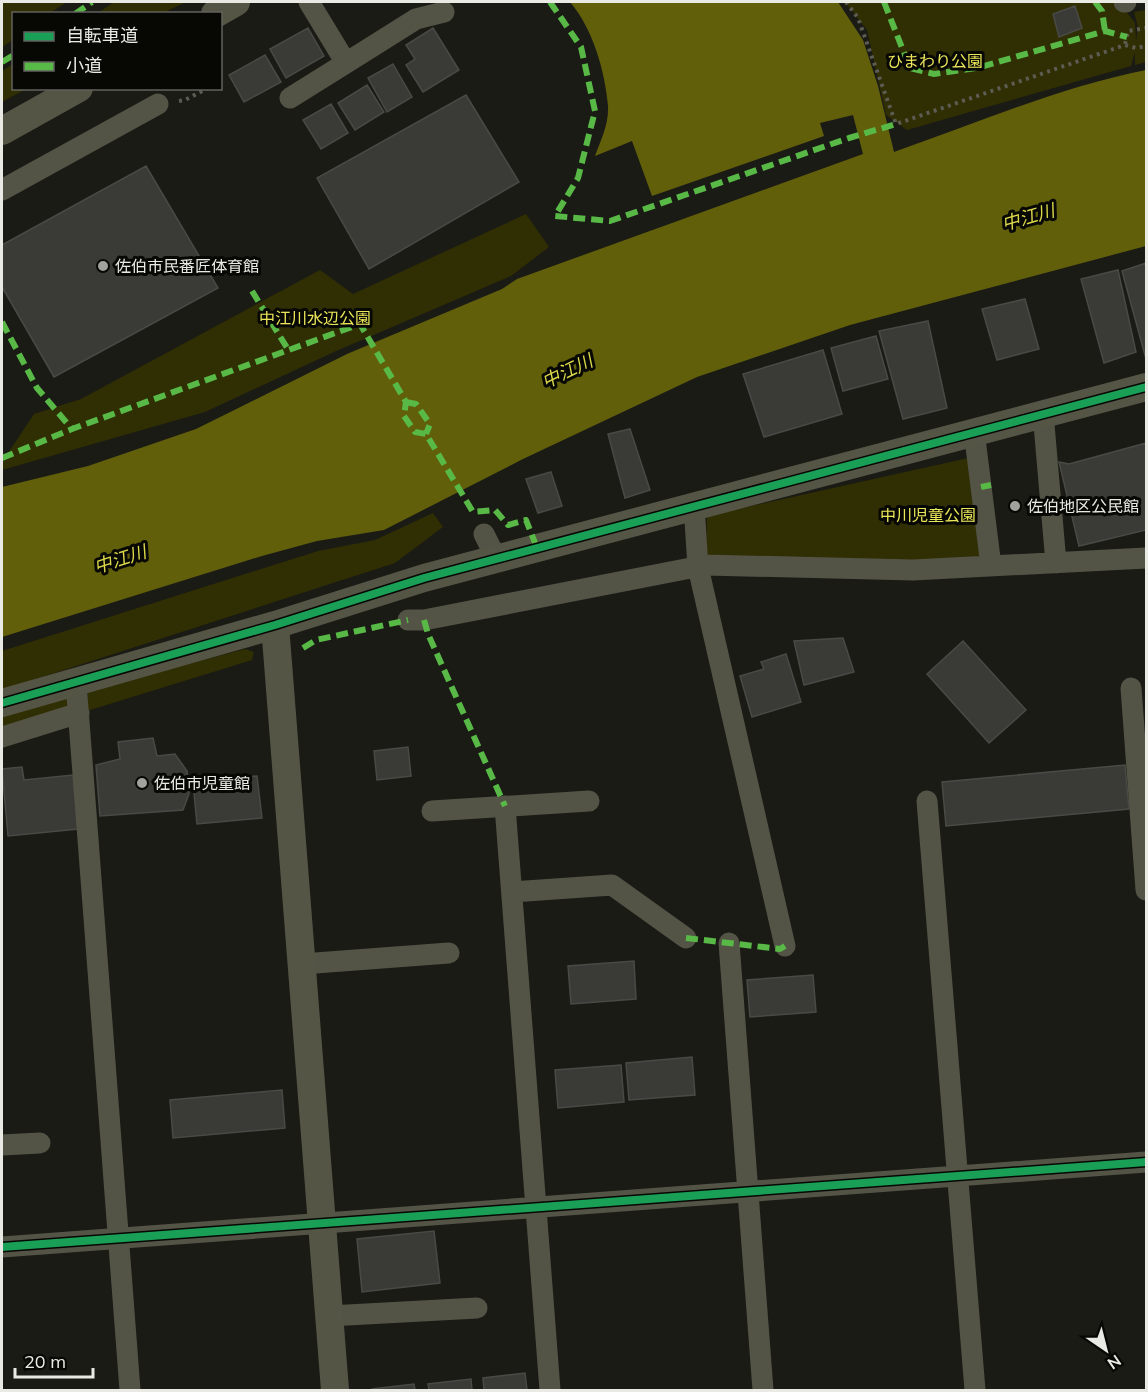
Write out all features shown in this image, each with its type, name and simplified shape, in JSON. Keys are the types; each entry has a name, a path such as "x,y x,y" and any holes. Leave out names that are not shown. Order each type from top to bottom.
{"street":[{"path":"218,12 236,2"},
{"path":"309,2 346,63"},
{"path":"290,98 416,19 444,12"},
{"path":"2,130 75,90"},
{"path":"2,190 158,104"},
{"path":"2,704 275,625 424,578 490,546 694,505 1146,387"},
{"path":"1043,413 1056,563"},
{"path":"974,432 991,566"},
{"path":"694,505 698,567 785,946"},
{"path":"408,620 424,620 706,565 913,570 1146,558"},
{"path":"275,625 335,1390"},
{"path":"76,682 130,1390"},
{"path":"1131,688 1146,890"},
{"path":"2,737 79,714"},
{"path":"432,811 589,801"},
{"path":"927,801 975,1390"},
{"path":"505,806 550,1390"},
{"path":"512,892 612,885 686,938"},
{"path":"729,943 763,1390"},
{"path":"302,964 449,953"},
{"path":"2,1145 40,1143"},
{"path":"2,1247 1146,1162"},
{"path":"329,1316 477,1308"}],"path":[{"path":"846,2 858,18 896,124 1125,45 1136,48 1146,46"},
{"path":"1125,45 1128,31 1146,28"},
{"path":"158,104 185,100 204,90"}],"green space":[{"path":"2,2 67,2 52,12 12,12 12,41 2,47"},
{"path":"114,2 186,2 165,12 99,12"},
{"name":"ひまわり公園","path":"845,2 1119,2 1135,23 1136,41 1138,27 1134,12 1146,10 1146,62 1135,65 1135,52 1131,66 907,130 886,115 867,30"},
{"path":"12,65 12,90 24,90 2,102 2,71"},
{"name":"中江川水辺公園","path":"526,214 549,247 511,276 334,352 205,412 2,470 2,462 34,414 81,399 320,270 353,294"},
{"name":"中川児童公園","path":"973,457 984,556 901,563 706,557 707,516"},
{"path":"433,513 443,527 395,563 2,690 2,651 318,551 375,540"},
{"path":"245,649 254,652 252,660 87,711 88,691"},
{"path":"72,693 72,709 2,731 2,713"}],"water":[{"name":"中江川","path":"570,2 838,2 863,40 878,86 894,152 1019,106 1082,86 1146,70 1146,246 850,325 697,377 523,459 384,530 317,541 262,556 2,637 2,487 88,466 196,429 347,354 502,289 517,279 863,154 853,115 820,123 824,136 652,196 632,141 595,156 607,119 606,93 601,65 591,38"}],"building":[{"path":"1075,6 1082,28 1059,37 1053,14"},
{"path":"308,28 324,56 286,78 270,49"},
{"path":"433,28 459,70 423,92 406,65 415,59 406,45"},
{"path":"265,55 281,82 244,102 229,75"},
{"path":"393,64 412,97 387,112 368,78"},
{"path":"367,85 384,112 355,130 338,103"},
{"path":"466,95 519,182 369,269 317,178"},
{"path":"331,104 348,133 321,149 303,120"},
{"name":"佐伯市民番匠体育館","path":"146,166 218,288 54,377 2,287 2,245"},
{"path":"1146,263 1146,359 1122,271"},
{"path":"1118,270 1136,352 1104,363 1081,279"},
{"path":"1025,299 1039,349 997,360 982,309"},
{"path":"928,321 947,408 903,419 879,331"},
{"path":"876,336 888,379 843,391 831,348"},
{"path":"823,350 842,414 764,437 743,374"},
{"path":"630,429 650,490 625,498 608,434"},
{"path":"1146,443 1146,530 1079,546 1059,462 1069,464"},
{"path":"551,472 562,506 538,513 526,479"},
{"path":"843,638 854,672 804,685 794,641"},
{"path":"963,641 1026,710 989,743 927,674"},
{"path":"786,654 801,702 752,717 740,676 764,669 761,662"},
{"name":"佐伯市児童館","path":"153,738 157,756 175,754 187,771 189,794 183,810 100,816 96,765 120,759 118,742"},
{"path":"408,747 411,776 377,780 374,751"},
{"path":"1125,765 1129,809 946,826 942,782"},
{"path":"22,767 24,780 73,775 78,829 8,836 2,769"},
{"path":"257,776 262,818 197,824 193,783"},
{"path":"634,961 636,999 571,1004 568,966"},
{"path":"813,975 816,1012 750,1017 747,980"},
{"path":"692,1057 695,1095 629,1100 626,1063"},
{"path":"621,1065 624,1102 558,1108 555,1070"},
{"path":"282,1090 285,1128 173,1138 170,1100"},
{"path":"434,1231 440,1283 362,1292 357,1239"},
{"path":"525,1373 527,1390 484,1390 483,1378"},
{"path":"471,1379 472,1390 429,1390 428,1384"},
{"path":"414,1384 415,1390 372,1390 372,1389"}],"marked path":[{"path":"78,12 92,2"},
{"path":"550,2 581,47 595,111 578,178 555,216 610,221 849,138 896,124"},
{"path":"884,2 910,68 934,74 977,68 1105,31 1127,37"},
{"path":"1095,2 1102,11 1105,31"},
{"path":"2,62 12,56"},
{"path":"252,291 289,351"},
{"path":"2,322 37,388 72,429 360,324 406,402 404,416 415,432 426,434 473,512 495,510 508,525 526,520 537,548"},
{"path":"406,402 416,404 430,424 426,434"},
{"path":"2,458 72,429"},
{"path":"981,487 991,485"},
{"path":"303,648 316,640 408,620"},
{"path":"424,620 428,634 505,806"},
{"path":"686,938 780,949 785,946"}],"cycle path":[{"path":"2,703 275,625 424,578 1146,387"},
{"path":"2,1247 1146,1162"}],"place":[{"name":"佐伯市民番匠体育館","path":"103,266"},
{"name":"佐伯地区公民館","path":"1015,506"},
{"name":"佐伯市児童館","path":"142,783"}]}
